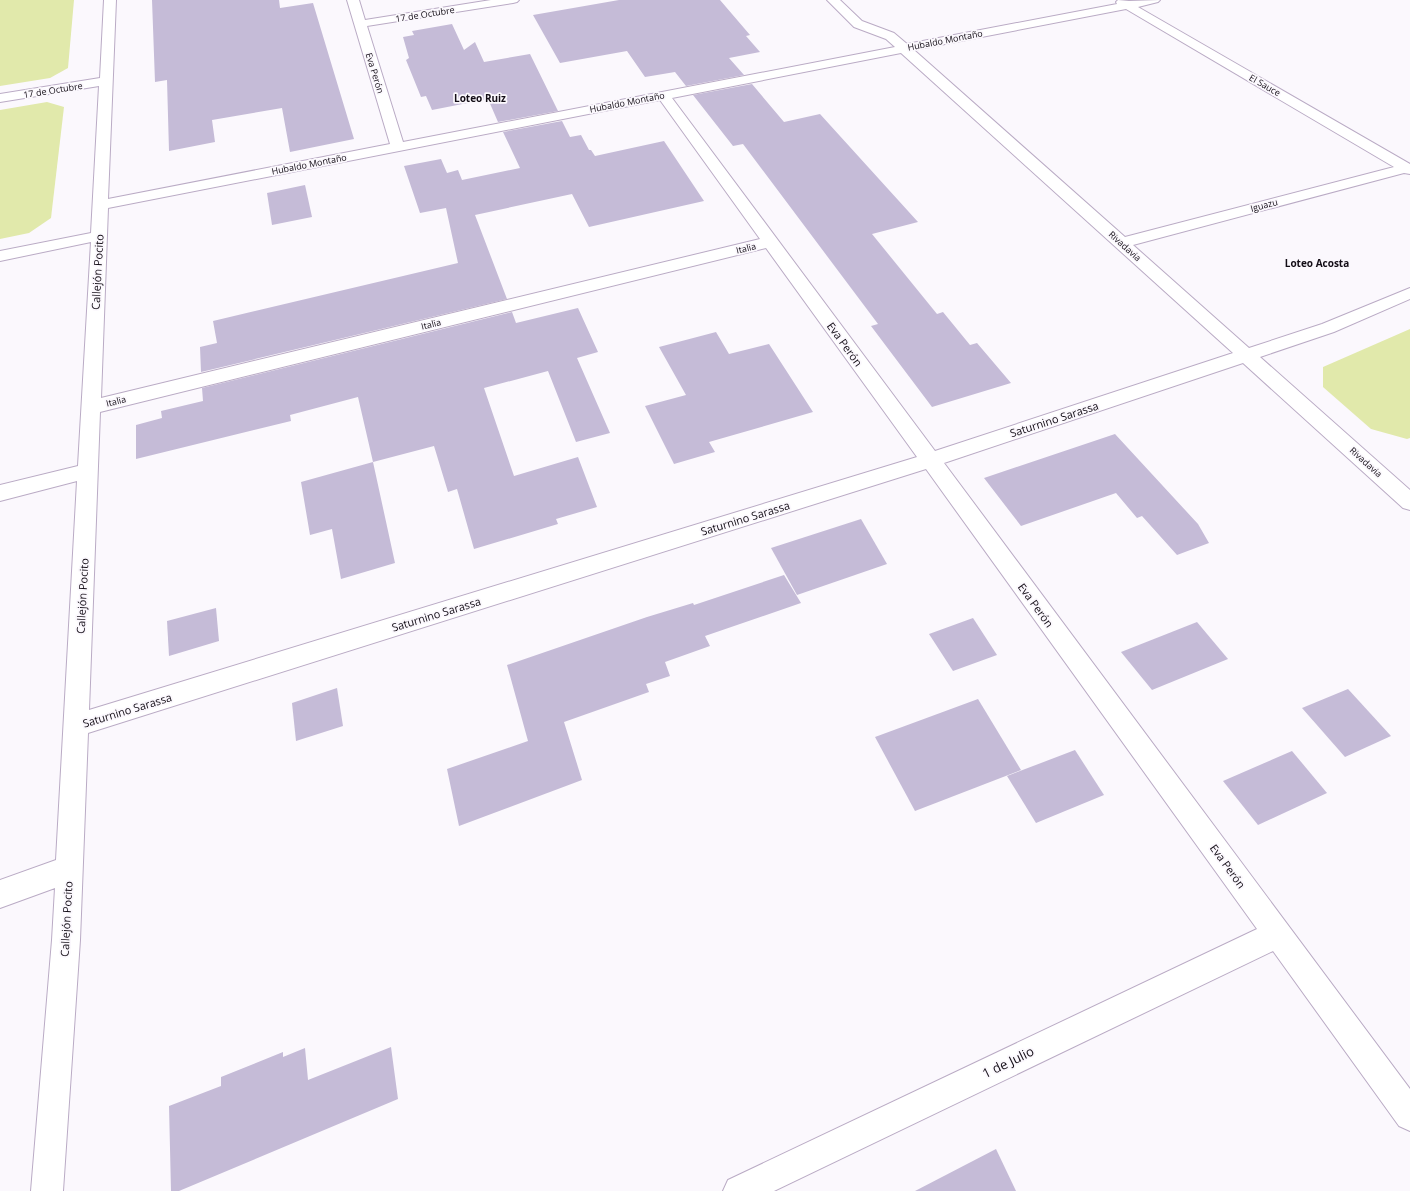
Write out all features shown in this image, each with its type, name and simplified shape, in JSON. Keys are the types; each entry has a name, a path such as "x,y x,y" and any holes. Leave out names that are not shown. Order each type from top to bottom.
{"street":[{"name":"Callejón Pocito","path":"47,1191 66,940 110,0"},
{"name":"Eva Perón","path":"353,0 398,147"},
{"name":"17 de Octubre","path":"360,24 513,0"},
{"name":"Rivadavia","path":"834,0 858,24 890,36 904,48 1410,502"},
{"name":"Hubaldo Montaño","path":"100,205 904,48 1124,2 1154,0"},
{"name":"El Sauce","path":"1124,2 1408,169"},
{"name":"17 de Octubre","path":"0,98 106,81"},
{"name":"Eva Perón","path":"663,95 1410,1115"},
{"name":"Iguazu","path":"1121,243 1408,169"},
{"path":"0,256 99,236"},
{"name":"Italia","path":"91,407 770,242"},
{"name":"Saturnino Sarassa","path":"75,726 930,460 1328,328 1410,293"},
{"path":"0,493 88,471"},
{"path":"1390,484 1410,477"},
{"path":"0,894 69,869"},
{"name":"1 de Julio","path":"739,1191 1278,934"}],"green space":[{"path":"0,0 74,0 68,68 50,78 0,86"},
{"path":"47,102 64,107 51,218 29,233 0,239 0,110"},
{"path":"1410,329 1410,438 1407,439 1371,429 1323,387 1323,367"}],"building":[{"path":"152,0 279,0 280,8 313,3 354,139 290,152 282,108 212,120 215,142 169,151 167,80 155,82"},
{"path":"619,0 720,0 750,35 746,36 760,52 729,58 744,75 686,86 675,72 645,77 627,51 560,63 533,15"},
{"path":"452,24 464,50 475,42 484,62 530,54 558,111 498,122 488,99 432,110 426,96 421,97 406,60 409,58 403,37 414,35 412,31"},
{"path":"752,84 784,122 820,114 918,222 872,234 937,314 943,312 970,345 977,343 1011,383 932,407 871,326 878,324 743,144 733,146 693,95"},
{"path":"562,121 570,137 581,135 589,150 591,150 595,156 664,141 704,201 589,227 572,194 475,215 507,299 201,372 200,347 217,343 213,321 458,263 446,208 420,213 404,166 441,159 447,173 458,170 462,180 520,168 503,132"},
{"path":"305,185 312,217 272,225 267,193"},
{"path":"578,308 598,352 577,358 610,433 576,442 548,371 484,388 514,476 578,457 597,507 556,519 558,524 474,549 457,489 448,492 434,446 373,462 358,397 290,415 291,421 136,459 136,425 162,418 161,411 203,401 202,388 512,312 516,323"},
{"path":"716,332 729,354 769,344 813,412 709,442 715,452 674,464 645,406 686,395 659,347"},
{"path":"1115,434 1198,524 1209,543 1177,555 1142,516 1137,518 1116,493 1021,526 984,478"},
{"path":"373,462 395,563 341,579 332,529 310,535 301,482"},
{"path":"861,519 887,564 797,595 771,548"},
{"path":"784,575 801,603 705,636 710,646 665,662 670,676 646,684 649,692 564,722 582,780 459,826 447,769 528,741 507,665 647,617 693,603 694,605"},
{"path":"216,608 219,641 169,656 167,621"},
{"path":"973,618 997,655 953,671 929,634"},
{"path":"1197,622 1228,659 1152,690 1121,652"},
{"path":"337,688 343,726 296,741 292,703"},
{"path":"1348,689 1391,736 1345,757 1302,708"},
{"path":"978,699 1021,770 915,811 875,737"},
{"path":"1075,750 1104,795 1036,823 1007,776"},
{"path":"1292,751 1327,793 1258,825 1223,781"},
{"path":"391,1047 398,1099 179,1191 171,1191 169,1106 221,1086 221,1077 283,1052 283,1057 305,1048 308,1080"},
{"path":"996,1149 1016,1191 915,1191"}],"district":[{"name":"Loteo Ruiz","path":"480,98"},
{"name":"Loteo Acosta","path":"1317,263"}]}
